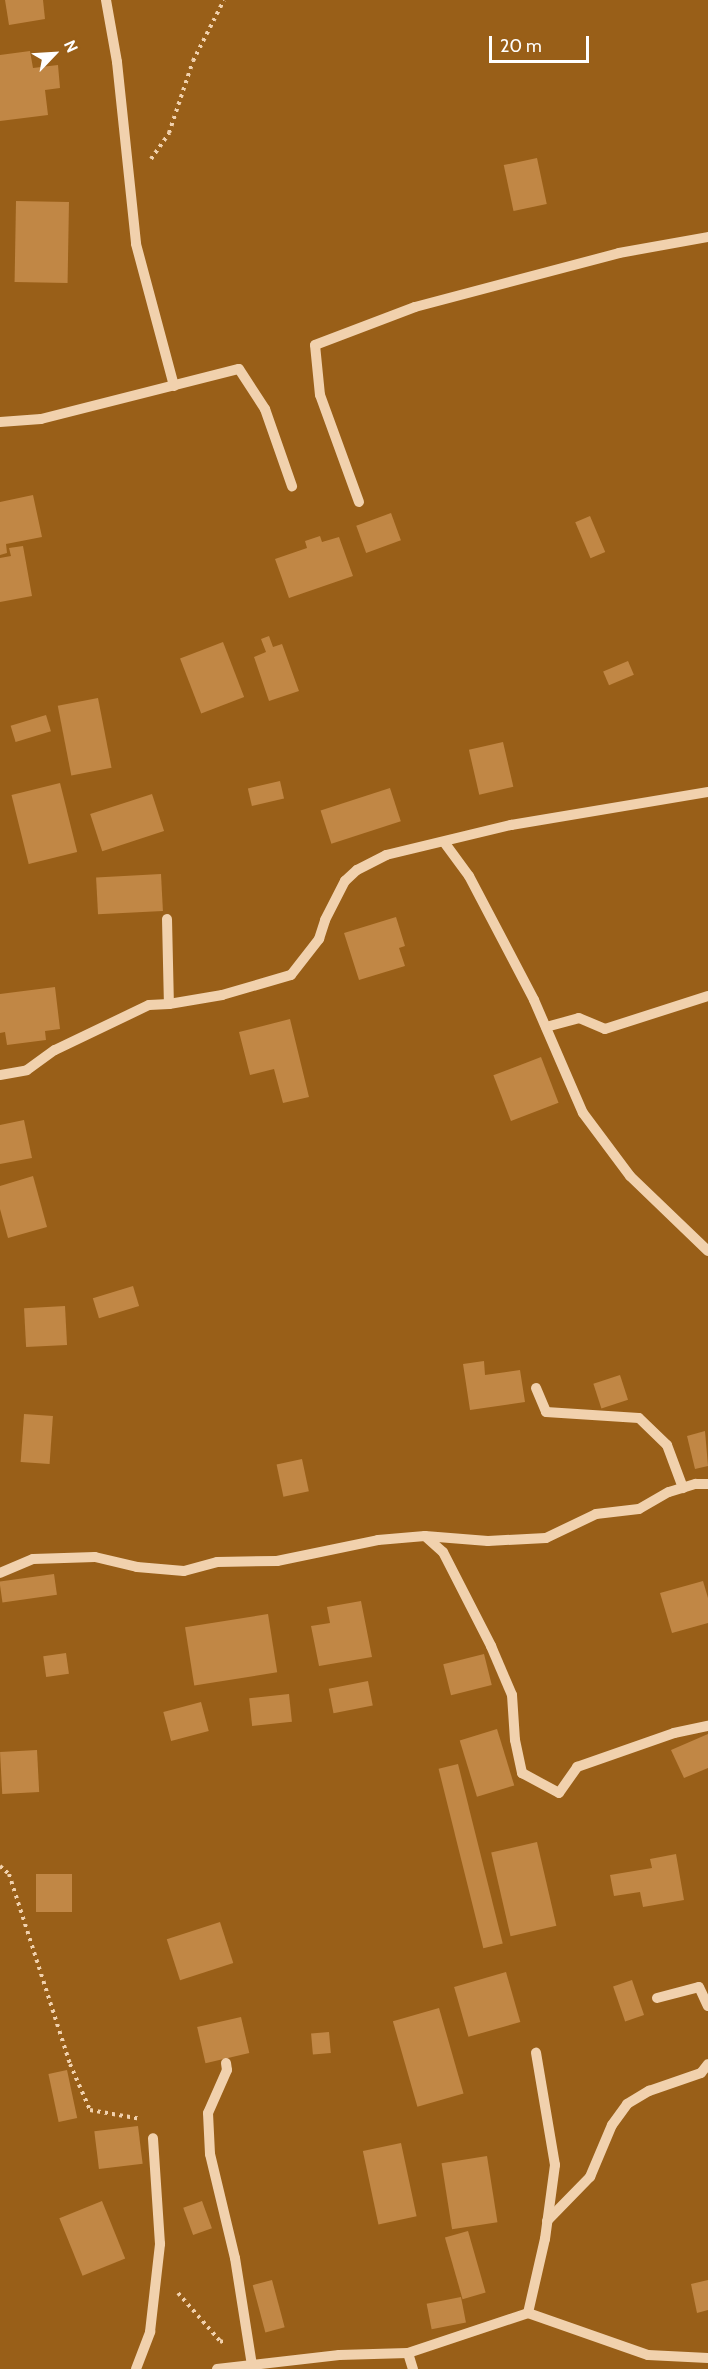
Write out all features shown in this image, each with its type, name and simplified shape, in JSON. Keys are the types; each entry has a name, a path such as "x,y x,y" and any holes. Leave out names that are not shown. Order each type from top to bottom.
{"street":[{"path":"106,0 117,62 136,244 174,386"},
{"path":"359,502 320,395 315,345 415,307 619,253 708,237"},
{"path":"0,422 41,419 239,369 265,409 292,486"},
{"path":"0,1075 27,1070 55,1050 87,1037 128,1013 149,1005 222,995 291,975 319,939 325,920 345,881 357,870 386,855 511,825 708,792"},
{"path":"444,842 469,876 546,1027 583,1113 630,1176 708,1251"},
{"path":"167,919 169,1004"},
{"path":"546,1027 579,1018 605,1029 708,996"},
{"path":"536,1388 546,1412 639,1418 668,1445 683,1488"},
{"path":"0,1573 33,1559 95,1557 137,1567 184,1571 217,1562 277,1561 378,1540 425,1536 488,1541 546,1538 597,1514 639,1509 669,1492 708,1484"},
{"path":"425,1536 443,1552 491,1646 512,1695 514,1740 522,1773 559,1794 577,1767 674,1733 708,1726"},
{"path":"657,1998 699,1988 708,2006"},
{"path":"528,2313 547,2221 555,2165 536,2052"},
{"path":"226,2063 227,2070 207,2113 210,2154 235,2258 252,2365"},
{"path":"547,2221 590,2177 612,2125 627,2104 649,2091 701,2073 708,2064"},
{"path":"136,2369 150,2332 158,2258 153,2138"},
{"path":"217,2369 339,2355 408,2353 528,2313 648,2355 708,2358"},
{"path":"408,2353 413,2369"}],"path":[{"path":"128,165 150,159 169,133 193,61 224,0"},
{"path":"0,1866 9,1874 70,2064 90,2110 125,2114 151,2122 153,2138"},
{"path":"158,2258 182,2301 220,2341 248,2350"}],"building":[{"path":"5,0 43,0 45,19 9,25"},
{"path":"30,51 33,68 58,65 60,88 45,90 48,115 0,121 0,55"},
{"path":"537,158 547,204 514,211 504,165"},
{"path":"16,201 69,202 68,283 15,282"},
{"path":"33,495 42,537 6,544 7,553 0,555 0,502"},
{"path":"391,513 401,540 366,553 356,526"},
{"path":"590,516 605,552 591,558 575,522"},
{"path":"320,536 322,542 339,537 353,576 289,598 275,559 307,548 305,541"},
{"path":"23,546 32,596 0,602 0,558 11,556 9,548"},
{"path":"269,636 273,647 282,644 299,691 269,701 254,657 266,652 261,639"},
{"path":"223,642 244,697 201,714 180,658"},
{"path":"628,661 634,675 609,685 603,672"},
{"path":"98,698 112,768 71,776 58,706"},
{"path":"46,715 51,731 16,742 11,726"},
{"path":"503,742 513,787 479,795 469,750"},
{"path":"280,781 284,799 252,806 248,788"},
{"path":"60,783 77,852 29,864 11,795"},
{"path":"390,788 401,821 331,844 321,811"},
{"path":"152,794 164,831 102,851 90,814"},
{"path":"161,874 163,911 98,914 96,877"},
{"path":"396,917 405,946 399,948 405,966 359,980 344,933"},
{"path":"55,987 60,1029 45,1031 46,1040 7,1045 5,1032 0,1033 0,994"},
{"path":"290,1019 309,1097 283,1103 274,1069 250,1075 239,1032"},
{"path":"541,1057 559,1103 511,1121 493,1075"},
{"path":"24,1120 32,1158 0,1164 0,1125"},
{"path":"33,1176 47,1227 8,1238 0,1209 0,1186"},
{"path":"133,1286 139,1306 99,1318 93,1298"},
{"path":"65,1306 67,1345 26,1347 24,1308"},
{"path":"484,1361 485,1375 520,1370 525,1402 470,1410 463,1364"},
{"path":"620,1375 628,1400 601,1408 593,1384"},
{"path":"24,1414 53,1416 50,1464 21,1462"},
{"path":"705,1431 708,1466 695,1469 687,1436"},
{"path":"302,1459 309,1491 283,1497 277,1464"},
{"path":"54,1574 57,1595 2,1602 0,1582"},
{"path":"703,1581 708,1598 708,1623 672,1633 660,1593"},
{"path":"361,1601 372,1657 319,1666 311,1626 330,1623 327,1607"},
{"path":"268,1614 277,1672 194,1685 185,1627"},
{"path":"66,1653 69,1674 46,1677 43,1656"},
{"path":"484,1654 492,1685 451,1695 443,1664"},
{"path":"368,1681 373,1706 334,1713 329,1689"},
{"path":"289,1694 292,1722 252,1726 249,1698"},
{"path":"201,1702 209,1731 171,1741 163,1712"},
{"path":"497,1729 514,1785 477,1797 460,1740"},
{"path":"708,1734 708,1768 684,1778 671,1750"},
{"path":"37,1750 39,1792 2,1794 0,1752"},
{"path":"458,1764 503,1944 483,1948 439,1769"},
{"path":"537,1842 556,1926 511,1936 491,1853"},
{"path":"676,1854 684,1900 643,1907 640,1892 614,1896 610,1875 652,1868 650,1859"},
{"path":"36,1874 72,1874 72,1912 36,1912"},
{"path":"220,1922 233,1963 180,1980 167,1939"},
{"path":"506,1972 520,2022 468,2037 454,1987"},
{"path":"632,1980 644,2015 625,2021 613,1987"},
{"path":"439,2008 464,2094 417,2107 393,2021"},
{"path":"241,2017 249,2053 205,2063 197,2027"},
{"path":"329,2032 331,2053 313,2054 311,2034"},
{"path":"67,2070 77,2118 59,2122 48,2074"},
{"path":"138,2126 143,2164 99,2169 94,2131"},
{"path":"401,2143 417,2216 378,2224 363,2151"},
{"path":"487,2156 497,2222 452,2229 442,2163"},
{"path":"102,2201 125,2258 83,2276 59,2218"},
{"path":"202,2201 212,2228 193,2235 183,2208"},
{"path":"468,2231 486,2293 463,2299 445,2238"},
{"path":"272,2280 285,2327 265,2333 253,2285"},
{"path":"708,2280 708,2310 697,2313 691,2284"},
{"path":"461,2297 466,2323 432,2329 427,2304"}]}
